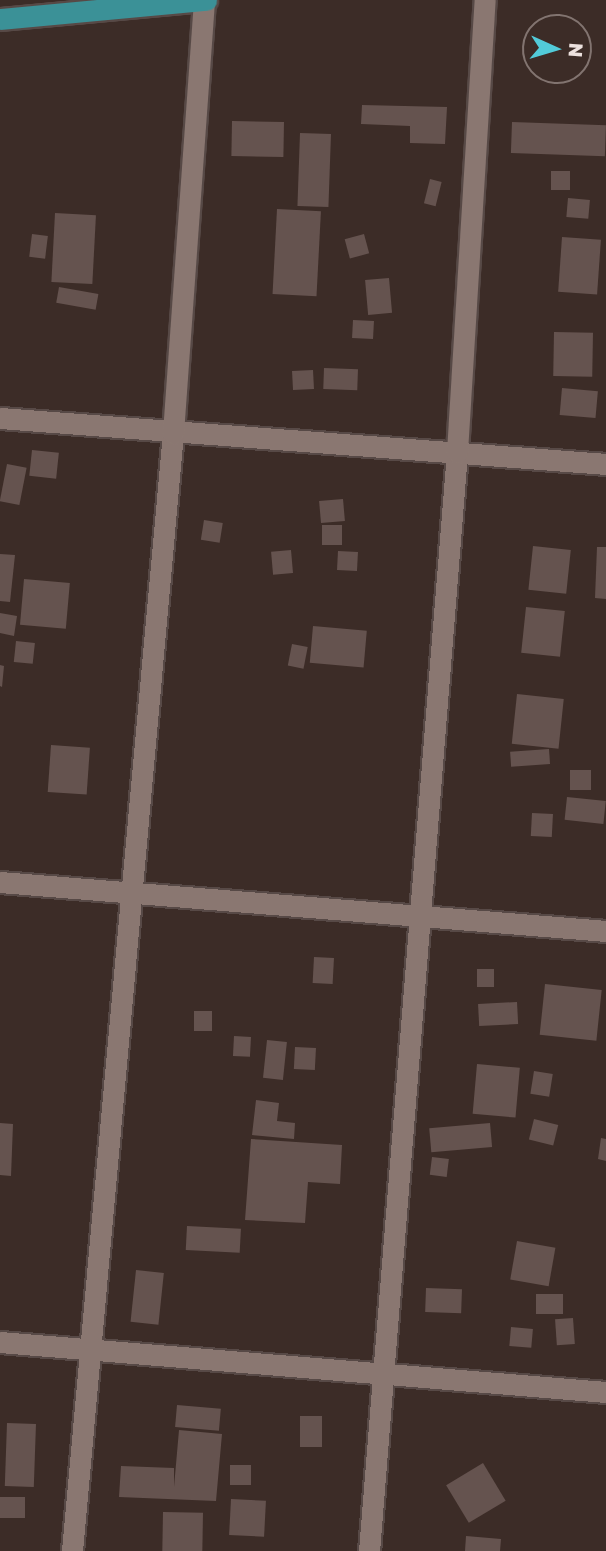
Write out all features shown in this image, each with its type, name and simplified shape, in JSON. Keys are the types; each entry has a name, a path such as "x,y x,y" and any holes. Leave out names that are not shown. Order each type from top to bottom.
{"main road":[{"path":"0,19 205,0"}],"street":[{"path":"72,1551 173,433 205,0"},
{"path":"369,1551 457,452 485,0"},
{"path":"0,418 606,464"},
{"path":"0,882 606,931"},
{"path":"0,1342 606,1392"}],"building":[{"path":"362,105 447,107 445,144 410,143 410,126 361,124"},
{"path":"232,121 284,122 283,157 231,156"},
{"path":"512,122 606,125 605,156 511,153"},
{"path":"300,133 331,134 328,207 297,206"},
{"path":"551,171 570,171 570,190 551,190"},
{"path":"430,179 442,182 436,206 424,203"},
{"path":"568,198 590,200 588,219 566,217"},
{"path":"277,209 321,211 316,296 273,294"},
{"path":"55,213 96,215 92,284 51,282"},
{"path":"32,234 48,236 45,259 29,257"},
{"path":"364,234 369,253 350,258 345,239"},
{"path":"562,237 601,240 597,295 558,292"},
{"path":"389,278 392,313 368,315 365,280"},
{"path":"59,287 98,294 96,310 56,303"},
{"path":"353,320 374,321 373,339 352,338"},
{"path":"554,332 593,333 592,377 553,376"},
{"path":"324,368 358,369 357,390 323,389"},
{"path":"313,370 314,389 293,390 292,371"},
{"path":"562,388 598,391 596,418 560,415"},
{"path":"32,450 59,453 56,479 29,476"},
{"path":"7,464 27,468 19,505 0,501"},
{"path":"343,499 345,521 321,523 319,501"},
{"path":"204,520 223,523 220,543 201,540"},
{"path":"322,525 342,525 342,545 322,545"},
{"path":"533,546 571,550 566,594 528,590"},
{"path":"597,547 606,547 606,599 595,598"},
{"path":"291,550 293,573 273,575 271,552"},
{"path":"338,551 358,552 357,571 337,570"},
{"path":"0,554 15,555 10,602 0,601"},
{"path":"24,579 70,583 66,629 20,625"},
{"path":"526,607 565,611 560,657 521,653"},
{"path":"0,613 17,616 14,636 0,633"},
{"path":"313,626 367,631 364,668 310,663"},
{"path":"16,641 35,643 33,664 14,662"},
{"path":"292,644 308,647 304,669 288,666"},
{"path":"0,665 4,666 2,687 0,686"},
{"path":"517,694 564,699 559,749 512,744"},
{"path":"51,745 90,748 87,795 48,792"},
{"path":"549,749 550,764 511,767 510,752"},
{"path":"570,770 591,770 591,790 570,790"},
{"path":"567,797 606,801 603,824 565,820"},
{"path":"532,813 553,814 552,837 531,836"},
{"path":"314,957 334,958 333,984 313,983"},
{"path":"477,969 494,969 494,987 477,987"},
{"path":"545,984 602,990 596,1041 540,1035"},
{"path":"517,1002 518,1024 479,1026 478,1004"},
{"path":"194,1011 212,1011 212,1031 194,1031"},
{"path":"234,1036 251,1037 250,1057 233,1056"},
{"path":"267,1040 287,1042 283,1080 263,1078"},
{"path":"295,1047 316,1048 315,1070 294,1069"},
{"path":"477,1064 520,1068 515,1118 473,1114"},
{"path":"534,1071 553,1074 549,1097 530,1094"},
{"path":"256,1100 279,1103 277,1121 295,1123 294,1139 252,1135"},
{"path":"534,1119 558,1125 553,1145 529,1139"},
{"path":"0,1123 13,1124 11,1176 0,1175"},
{"path":"490,1123 492,1147 431,1152 429,1128"},
{"path":"601,1138 606,1139 606,1161 598,1159"},
{"path":"251,1139 342,1145 340,1184 308,1182 305,1223 245,1220"},
{"path":"432,1157 449,1159 447,1177 430,1175"},
{"path":"187,1226 241,1229 240,1253 186,1250"},
{"path":"517,1241 555,1248 549,1286 510,1279"},
{"path":"136,1270 164,1273 158,1325 131,1322"},
{"path":"426,1288 462,1289 461,1313 425,1312"},
{"path":"536,1294 563,1294 563,1314 536,1314"},
{"path":"573,1318 575,1344 557,1345 555,1319"},
{"path":"511,1327 533,1329 531,1348 509,1346"},
{"path":"177,1405 221,1409 219,1431 175,1427"},
{"path":"300,1416 322,1416 322,1447 300,1447"},
{"path":"7,1423 36,1424 34,1487 5,1486"},
{"path":"179,1430 222,1434 216,1501 119,1497 121,1466 174,1468 174,1487"},
{"path":"483,1463 506,1501 469,1523 446,1485"},
{"path":"230,1465 251,1465 251,1485 230,1485"},
{"path":"0,1497 25,1497 25,1518 0,1518"},
{"path":"231,1499 266,1501 264,1537 229,1535"},
{"path":"163,1512 203,1513 202,1551 162,1551"},
{"path":"466,1536 501,1539 500,1551 465,1551"}]}
